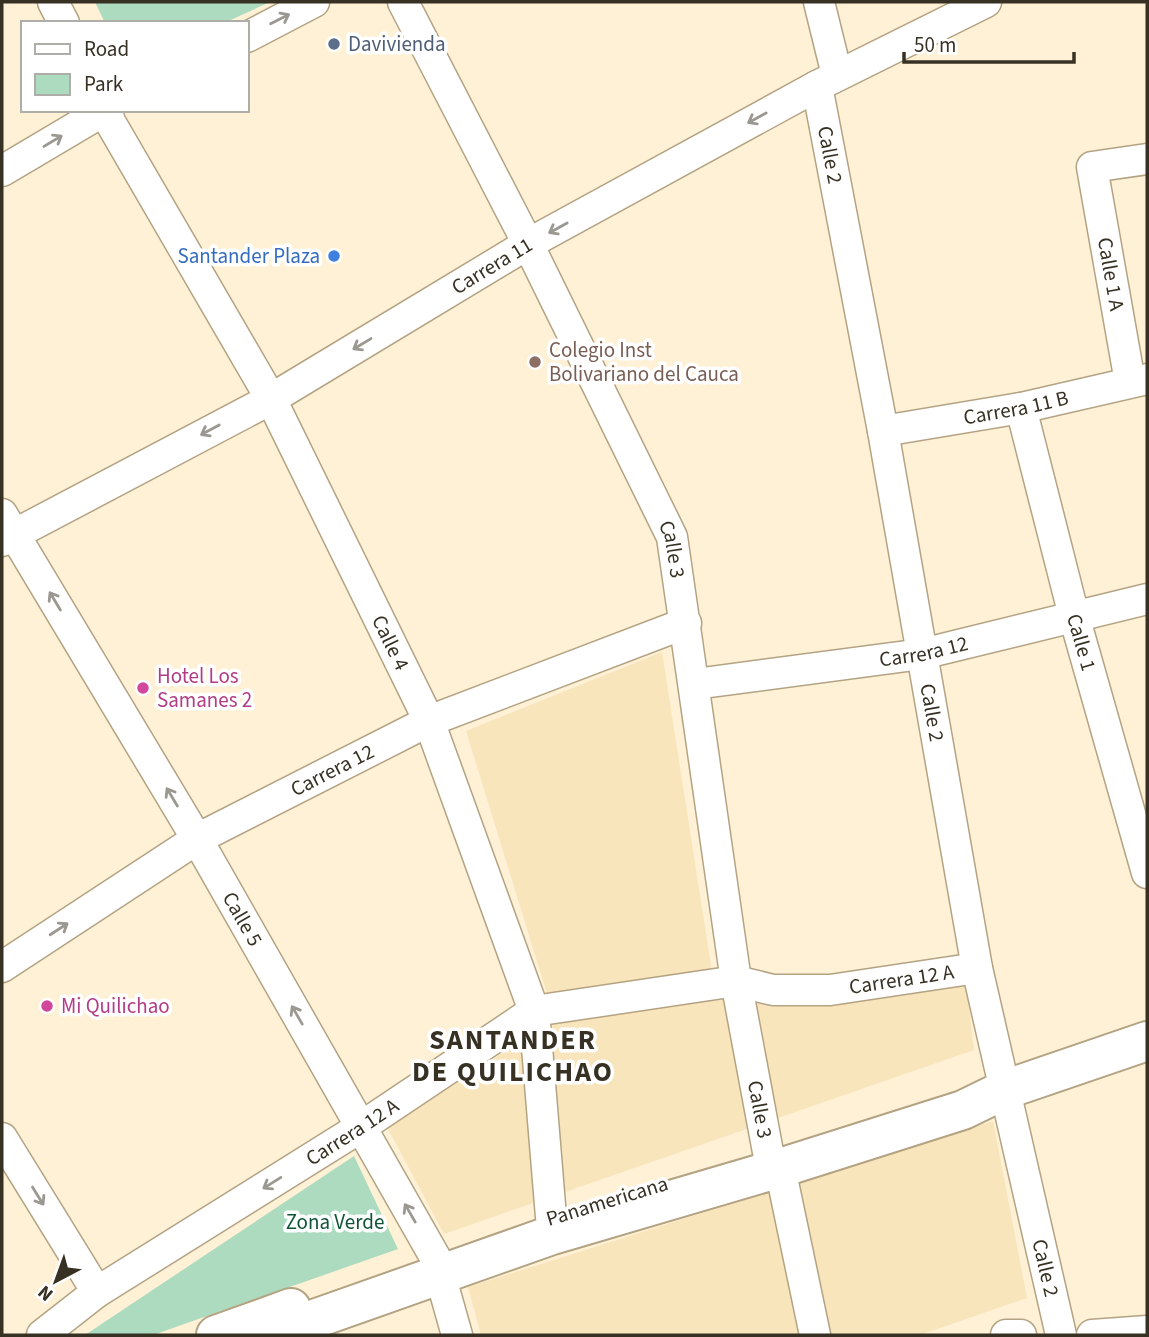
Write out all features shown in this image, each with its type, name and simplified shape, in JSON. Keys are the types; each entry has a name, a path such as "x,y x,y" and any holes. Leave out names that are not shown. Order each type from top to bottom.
{"main road":[{"name":"Panamericana","path":"268,1335 551,1217 963,1110 1004,1090 1147,1041"},
{"name":"Panamericana","path":"216,1335 438,1265 552,1236 774,1160"}],"street":[{"path":"53,2 63,21"},
{"path":"248,36 314,2"},
{"name":"Calle 3","path":"402,2 528,244 672,537 736,981 774,1160 816,1335"},
{"name":"Calle 2","path":"819,2 827,80 883,431 977,968 1061,1335"},
{"name":"Carrera 11","path":"6,529 271,399 528,244 827,80 986,2"},
{"path":"2,171 103,112"},
{"name":"Calle 4","path":"107,112 271,399 429,721 534,1011 551,1217"},
{"name":"Calle 1 A","path":"1139,380 1092,167 1147,159"},
{"name":"Carrera 11 B","path":"883,431 1021,408 1139,380"},
{"name":"Calle 1","path":"1021,408 1074,616 1147,873"},
{"name":"Calle 5","path":"6,529 197,839 361,1127 438,1265 457,1335"},
{"name":"Carrera 12","path":"695,684 922,654 1147,599"},
{"name":"Carrera 12","path":"2,967 197,839 429,721 686,623"},
{"name":"Carrera 12 A","path":"42,1335 97,1292 361,1127 534,1011 736,981 773,990 830,990 977,968"},
{"path":"2,1138 97,1292"},
{"path":"1092,1335 1147,1331"},
{"path":"1006,1335 1021,1335"}],"shaded area":[{"path":"662,652 712,972 548,997 466,731"},
{"path":"966,981 974,1050 444,1234 387,1127 551,1022 721,996"},
{"path":"993,1121 1027,1298 920,1335 481,1335 468,1287"}],"green space":[{"path":"95,2 270,2 228,21 104,21"},
{"name":"Zona Verde","path":"354,1156 398,1249 153,1335 85,1335"}],"place":[{"name":"Davivienda","path":"334,44"},
{"name":"Santander Plaza","path":"334,256"},
{"name":"Colegio Inst Bolivariano del Cauca","path":"535,362"},
{"name":"Hotel Los Samanes 2","path":"143,688"},
{"name":"Mi Quilichao","path":"47,1006"}],"district":[{"name":"SANTANDER DE QUILICHAO","path":"513,1056"}]}
